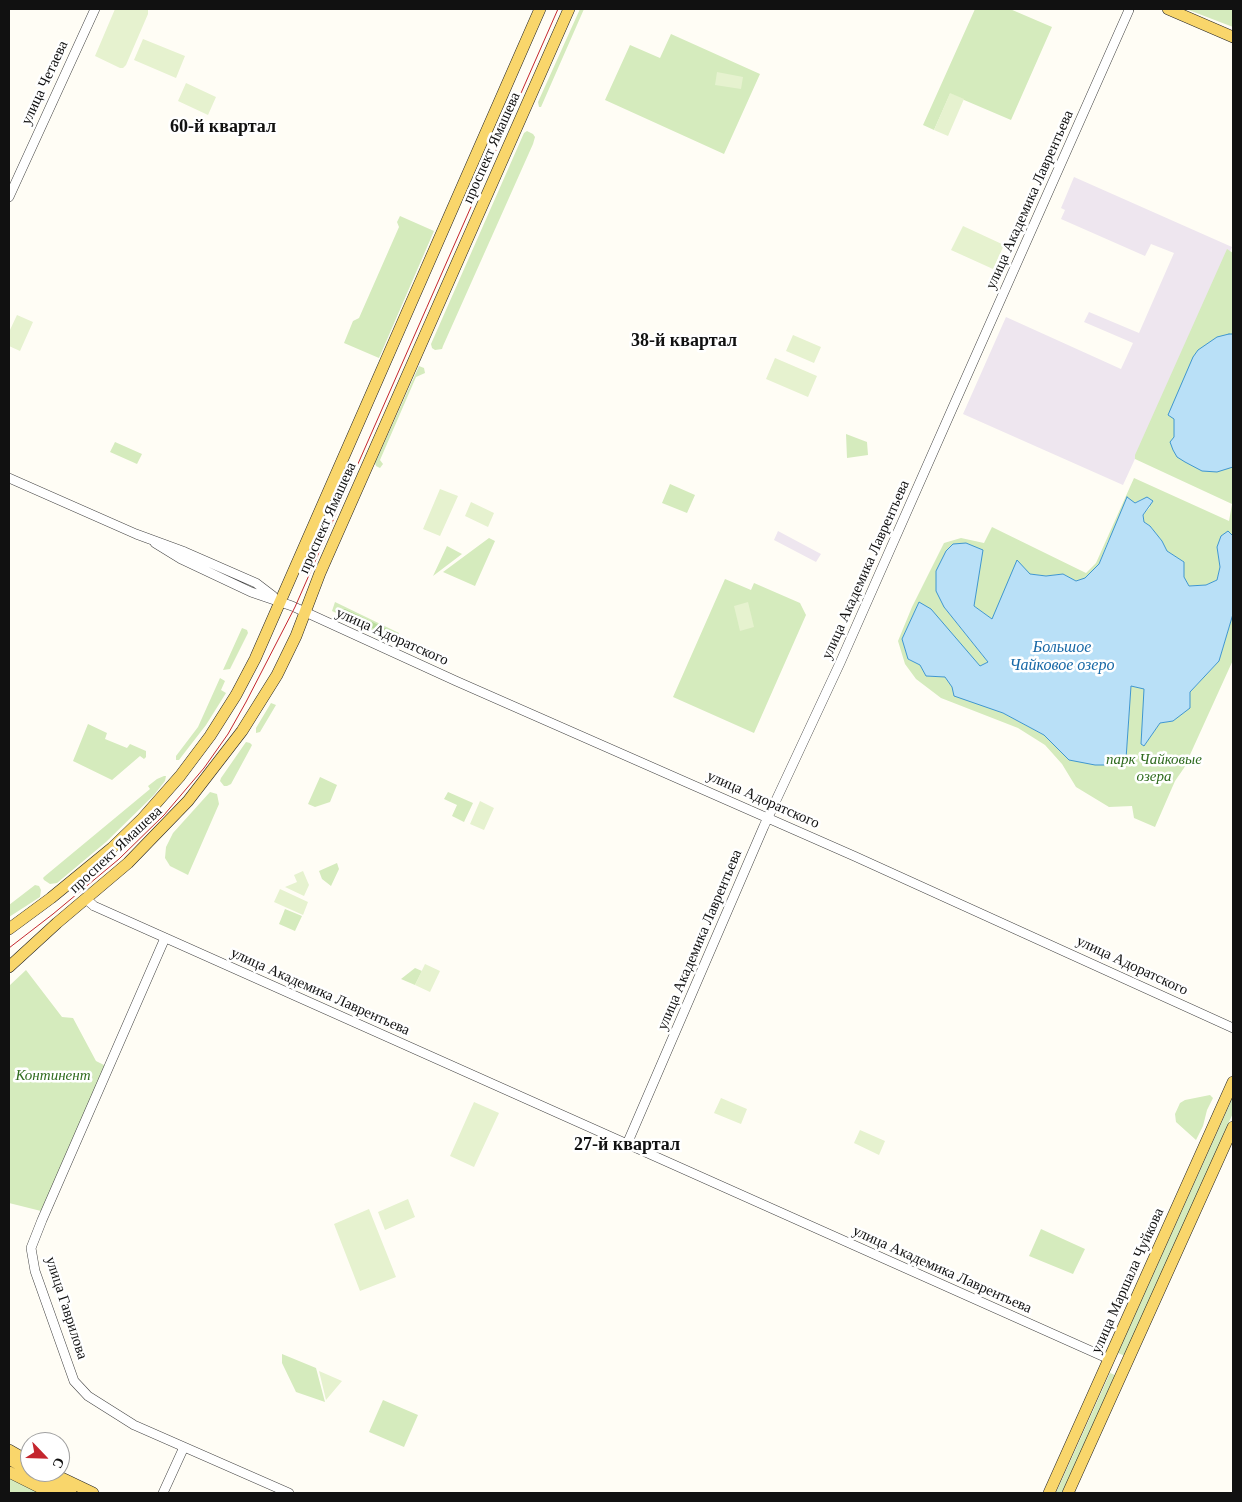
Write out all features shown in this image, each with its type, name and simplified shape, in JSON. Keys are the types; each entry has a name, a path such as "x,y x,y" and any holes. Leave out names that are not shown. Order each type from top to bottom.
{"main road":[{"name":"проспект Ямашева","path":"9,929 51,898 112,848 143,818 180,776 210,736 236,695 252,665 540,9"},
{"name":"проспект Ямашева","path":"9,967 128,863 188,801 242,731 272,683 296,636 334,542 569,9"},
{"path":"1168,9 1233,37"},
{"name":"улица Маршала Чуйкова","path":"1049,1493 1233,1082"},
{"name":"улица Маршала Чуйкова","path":"1068,1493 1233,1127"},
{"path":"1109,1359 1125,1366"},
{"path":"9,1450 20,1456"},
{"path":"9,1459 20,1465"},
{"path":"9,1472 39,1487 57,1493"},
{"path":"51,1482 71,1493"},
{"path":"70,1482 93,1493"}],"street":[{"name":"улица Четаева","path":"9,197 94,9"},
{"name":"улица Академика Лаврентьева","path":"627,1144 768,818 844,654 1128,9"},
{"name":"улица Адоратского","path":"9,478 155,543 185,552 256,583 280,601 456,681 1047,942 1233,1028"},
{"name":"улица Академика Лаврентьева","path":"86,898 94,906 165,938 1109,1359"},
{"name":"улица Гаврилова","path":"165,938 31,1248 35,1271 74,1381 88,1396 134,1425 289,1493"},
{"path":"163,1493 184,1447"}],"shaded area":[{"path":"1074,177 1232,247 1123,485 963,414 1006,317 1121,369 1133,343 1084,322 1089,312 1139,333 1174,253 1151,244 1145,256 1061,219 1065,210 1061,208"},
{"path":"778,531 821,554 816,562 774,540"}],"green space":[{"path":"115,9 148,10 148,14 123,68 95,56"},
{"path":"580,9 584,9 541,107 539,107 538,102"},
{"path":"975,9 1010,9 1052,27 1011,120 950,94 934,130 923,125"},
{"path":"1186,9 1233,9 1233,27"},
{"path":"671,34 760,74 724,154 605,100 630,45 660,58"},
{"path":"143,39 185,56 176,78 134,60"},
{"path":"717,72 743,77 741,89 715,85"},
{"path":"186,83 216,97 208,115 178,101"},
{"path":"950,93 964,99 948,136 934,130"},
{"path":"527,131 535,137 533,144 442,349 435,350 431,344 524,133"},
{"path":"400,216 434,231 379,358 344,343 353,321 359,318 399,227 397,222"},
{"path":"963,226 1004,245 993,269 951,250"},
{"name":"парк Чайковые озера","path":"1227,249 1233,253 1233,536 1228,531 1217,547 1220,567 1217,580 1206,585 1189,586 1184,577 1184,562 1167,551 1162,541 1150,526 1144,522 1143,515 1150,507 1142,499 1135,503 1108,541 1099,564 1085,579 1076,581 1063,574 1046,576 1030,574 992,619 974,606 982,550 944,607 988,662 980,666 919,602 902,639 908,659 920,665 926,676 945,677 953,687 985,706 1003,713 1044,735 1069,760 1126,758 1131,685 1145,689 1141,744 1144,746 1160,723 1173,721 1190,692 1219,661 1233,614 1233,660 1155,827 1134,818 1132,806 1109,807 1076,787 1062,764 1045,745 1018,728 941,698 916,679 905,664 898,641 912,607 944,543 961,538 984,543 992,527 1086,573 1096,563 1134,478 1229,521 1232,504 1135,459 1135,455"},
{"path":"17,315 33,322 20,351 9,346 9,332"},
{"path":"793,335 821,347 814,363 786,351"},
{"path":"775,358 817,376 808,397 766,379"},
{"path":"419,366 424,368 425,373 416,377 380,460 383,464 380,468 375,463"},
{"path":"846,434 867,442 868,455 847,458"},
{"path":"115,442 142,454 137,464 110,452"},
{"path":"670,484 695,495 687,513 662,503"},
{"path":"440,489 458,496 440,536 423,529"},
{"path":"471,502 494,513 488,527 465,516"},
{"path":"489,538 495,541 475,586 443,572"},
{"path":"447,546 462,554 433,576"},
{"path":"725,579 751,590 754,583 800,603 806,615 754,733 673,697"},
{"path":"335,602 399,633 396,641 332,611"},
{"path":"748,602 754,627 740,631 734,606"},
{"path":"345,609 387,629 389,633 385,634 344,614 341,610"},
{"path":"242,628 247,630 248,633 230,669 223,670"},
{"path":"220,678 225,681 221,690 226,693 206,725 179,760 176,760 176,756 198,727"},
{"path":"271,703 276,705 260,732 256,733 256,728"},
{"path":"88,724 107,733 105,739 127,748 130,744 146,751 146,757 144,759 140,756 112,780 73,761"},
{"path":"246,742 252,745 231,784 224,786 220,781 221,778"},
{"path":"166,776 165,781 154,795 106,842 57,883 50,884 44,880 45,876 150,789 148,786"},
{"path":"320,777 337,785 330,802 315,807 308,804"},
{"path":"210,792 217,794 219,804 188,875 170,866 165,858 166,847 173,833"},
{"path":"448,792 473,803 464,822 452,816 457,805 444,799"},
{"path":"480,801 494,808 484,830 470,824"},
{"path":"337,863 339,869 331,886 322,879 319,871"},
{"path":"303,871 309,885 304,896 285,887 297,882 294,875"},
{"path":"35,885 39,886 41,890 40,897 9,917 9,905"},
{"path":"280,889 308,902 303,915 274,902"},
{"path":"285,909 302,916 295,931 279,924"},
{"path":"425,964 440,971 430,992 415,985"},
{"path":"415,968 422,971 415,985 401,979"},
{"name":"Континент","path":"26,970 62,1017 73,1018 96,1061 106,1066 41,1211 9,1203 9,986"},
{"path":"1210,1095 1213,1098 1196,1140 1176,1122 1175,1114 1180,1103 1185,1100"},
{"path":"1233,1097 1233,1113 1125,1356 1118,1353"},
{"path":"721,1098 747,1109 741,1124 714,1113"},
{"path":"474,1102 499,1113 474,1167 450,1156"},
{"path":"860,1130 885,1141 879,1155 854,1143"},
{"path":"408,1199 415,1217 385,1230 378,1212"},
{"path":"369,1209 396,1277 360,1291 334,1224"},
{"path":"1041,1229 1085,1249 1073,1274 1029,1256"},
{"path":"282,1354 316,1368 325,1402 296,1392 282,1363"},
{"path":"319,1371 342,1381 326,1400"},
{"path":"1110,1373 1115,1375 1062,1493 1056,1493"},
{"path":"383,1400 418,1415 404,1447 369,1432"},
{"path":"9,1478 41,1493 9,1493"}],"water":[{"path":"1233,334 1233,467 1217,472 1202,471 1177,457 1170,442 1174,437 1174,419 1168,415 1193,357 1198,350 1217,337"},
{"name":"Большое Чайковое озеро","path":"1127,497 1135,503 1147,497 1153,501 1143,515 1144,522 1150,526 1162,541 1167,551 1184,562 1184,577 1189,586 1206,585 1217,580 1220,567 1217,547 1221,536 1228,531 1233,536 1233,614 1219,661 1190,692 1190,708 1173,721 1160,723 1144,746 1141,744 1144,689 1131,686 1126,759 1107,765 1095,765 1069,760 1044,735 1003,713 954,696 952,687 945,677 926,676 920,665 908,659 902,639 919,602 931,609 980,666 988,662 944,607 936,591 936,571 946,551 953,544 966,543 983,550 974,606 992,619 1017,560 1030,574 1046,576 1063,574 1076,581 1085,578 1099,564"}],"tram line":[{"path":"9,948 119,859 164,815 204,768 228,734 295,607 558,9"}],"district":[{"name":"60-й квартал","path":"223,127"},
{"name":"38-й квартал","path":"684,341"},
{"name":"27-й квартал","path":"627,1145"}]}
